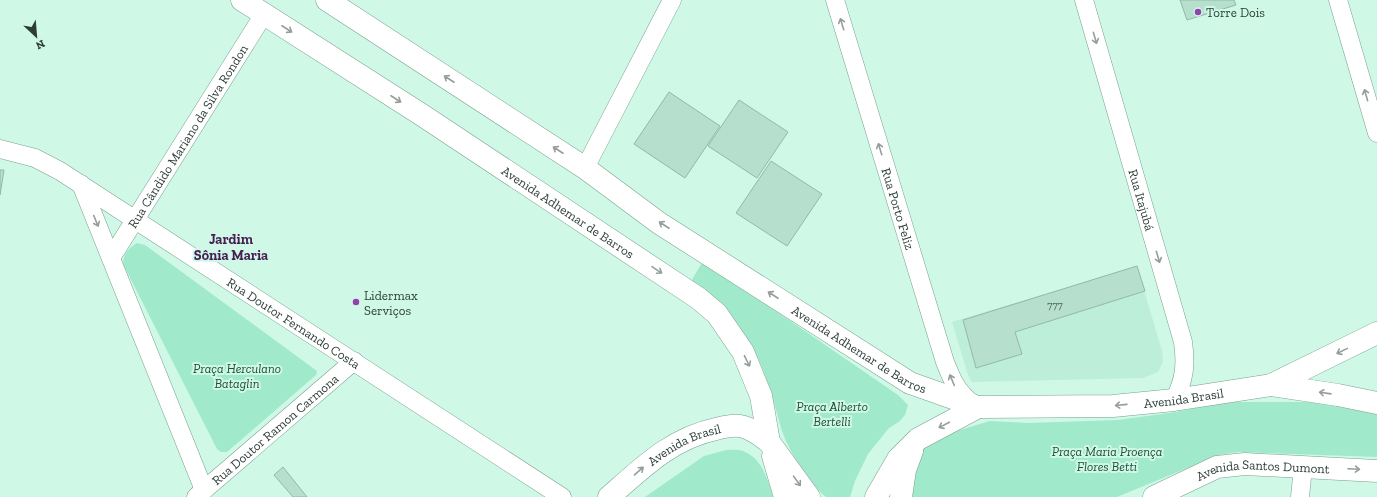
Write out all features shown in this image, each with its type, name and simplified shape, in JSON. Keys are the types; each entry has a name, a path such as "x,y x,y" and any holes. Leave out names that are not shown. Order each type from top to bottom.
{"main road":[{"name":"Avenida Adhemar de Barros","path":"242,0 422,115 698,298 717,314 742,352 761,396 769,442 809,497"},
{"name":"Avenida Adhemar de Barros","path":"327,0 585,168 659,222 910,383 978,407"},
{"name":"Avenida Brasil","path":"978,407 1113,406 1174,400 1271,385 1377,334"},
{"path":"1271,385 1338,395 1377,403"},
{"path":"876,497 898,459 918,439 978,407"},
{"name":"Avenida Brasil","path":"609,497 651,460 676,443 703,432 739,426 755,431 769,442"},
{"path":"901,497 905,470 918,439"},
{"path":"769,442 785,497"},
{"name":"Avenida Santos Dumont","path":"1154,497 1217,467 1245,464 1377,470"}],"street":[{"path":"585,168 672,0"},
{"name":"Rua Porto Feliz","path":"835,0 945,362 954,385 962,396 978,407"},
{"name":"Rua Itajubá","path":"1084,0 1183,342 1185,364 1183,378 1174,400"},
{"path":"1338,0 1377,133"},
{"name":"Rua Cândido Mariano da Silva Rondon","path":"111,258 264,14"},
{"name":"Rua Doutor Fernando Costa","path":"0,148 35,158 81,184 562,497"},
{"path":"81,184 111,258 200,493"},
{"name":"Rua Doutor Ramon Carmona","path":"200,493 354,361"},
{"path":"1300,497 1303,467"}],"shaded area":[{"path":"1137,266 1162,351 1163,362 1158,372 1143,378 972,382 968,375 952,322"}],"green space":[{"name":"Praça Herculano Bataglin","path":"137,243 145,245 317,371 316,375 227,452 221,452 217,449 123,264 124,257 127,252"},
{"name":"Praça Alberto Bertelli","path":"703,261 898,395 908,405 905,415 900,421 889,428 868,454 855,481 850,497 826,497 812,483 799,465 784,437 764,372 753,349 729,313 705,291 690,283"},
{"name":"Praça Maria Proença Flores Betti","path":"1224,402 1312,402 1377,414 1377,457 1238,452 1219,455 1117,497 907,497 922,447 936,437 990,421 1028,423 1118,420 1176,412"},
{"path":"726,450 743,451 751,455 756,460 764,471 773,497 645,497 704,456"}],"building":[{"name":"Torre Dois","path":"1180,0 1234,0 1236,5 1187,20"},
{"path":"669,92 720,126 685,178 634,144"},
{"path":"739,100 788,132 757,178 708,146"},
{"path":"771,161 822,194 787,246 736,213"},
{"path":"0,170 4,170 0,195"},
{"path":"1137,266 1145,291 1015,332 1022,354 976,368 963,320"},
{"path":"283,467 307,497 293,497 274,475"}],"place":[{"name":"Torre Dois","path":"1198,12"},
{"name":"Lidermax Serviços","path":"356,302"}],"district":[{"name":"Jardim Sônia Maria","path":"231,248"}]}
